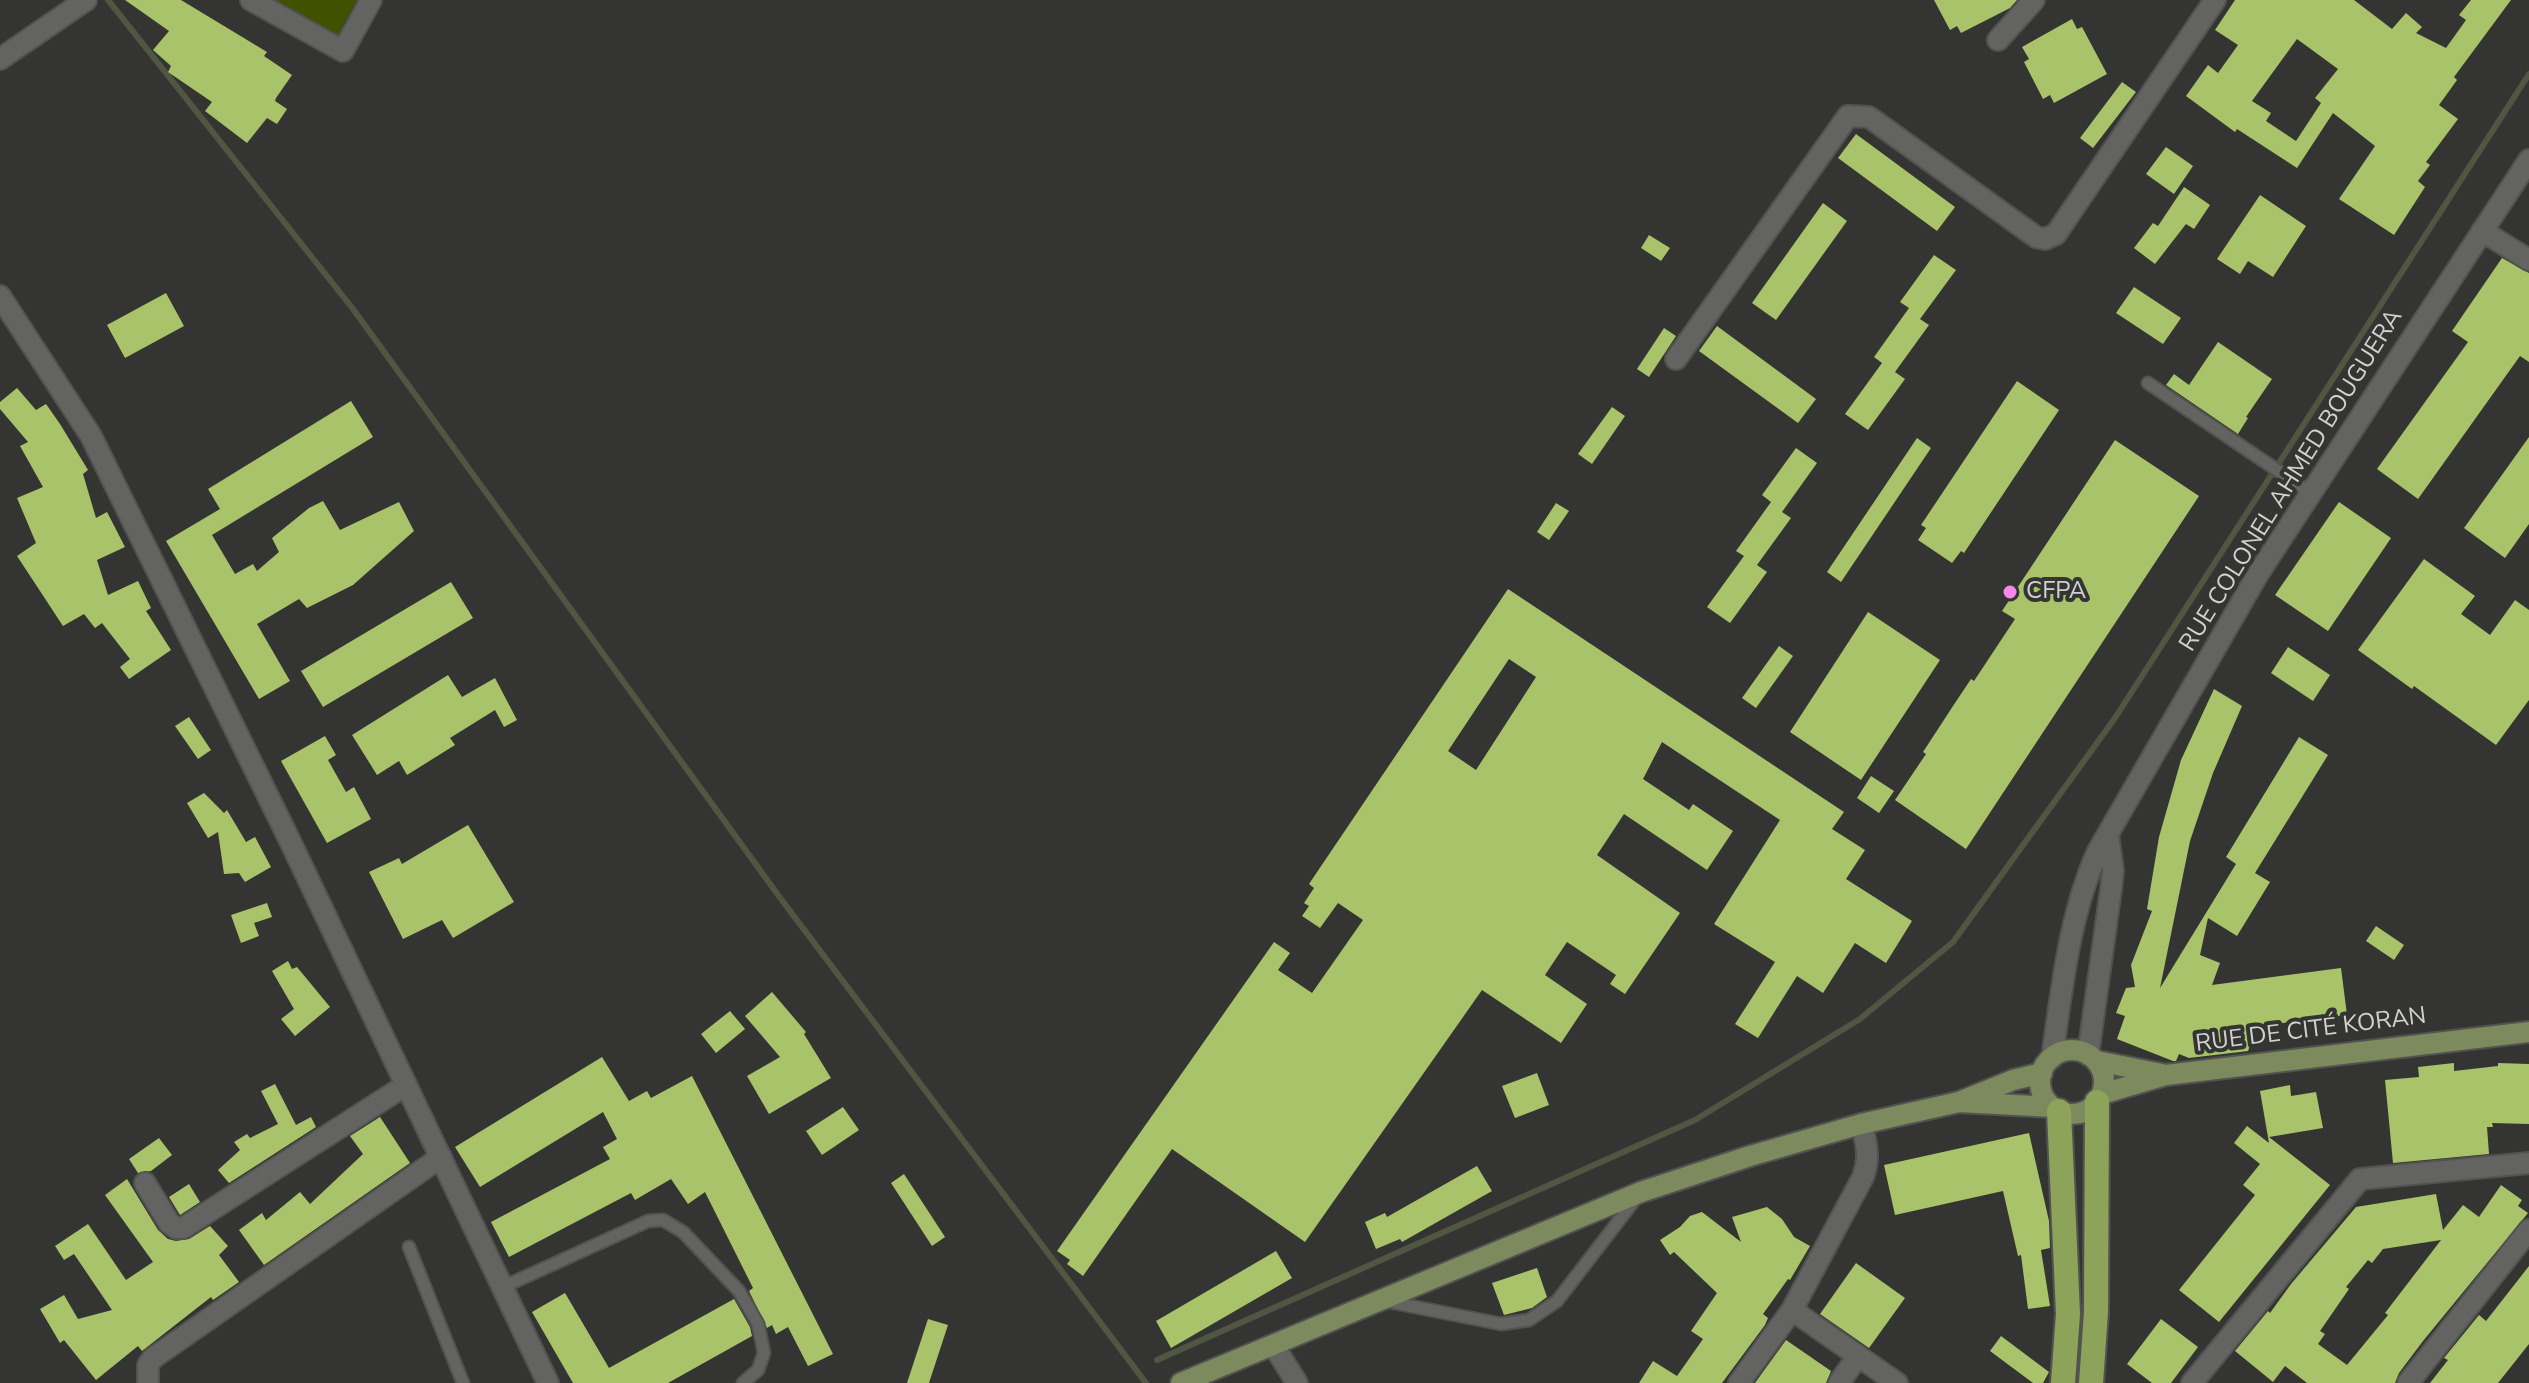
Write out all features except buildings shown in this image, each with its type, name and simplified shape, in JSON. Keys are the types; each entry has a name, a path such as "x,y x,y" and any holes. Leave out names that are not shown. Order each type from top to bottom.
{"highway":[{"path":"2091,1383 2096,1312 2100,1098"},
{"path":"2055,1109 2068,1314 2063,1383"}],"main road":[{"name":"RUE DE CITÉ KORAN","path":"2100,1098 2166,1075 2529,1032"},
{"path":"1181,1383 1641,1192 1861,1124 1959,1102 2047,1065 2070,1050 2166,1075"},
{"path":"1959,1102 2055,1109 2075,1114 2084,1112 2100,1098 2103,1076 2092,1058"},
{"path":"2047,1065 2042,1091 2055,1109"}],"street":[{"path":"0,59 86,0"},
{"path":"251,0 343,51 371,0"},
{"path":"1998,40 2034,0"},
{"path":"1676,359 1848,116 1869,117 2036,237 2045,239 2056,234 2215,0"},
{"name":"RUE COLONEL AHMED BOUGUERA","path":"2047,1065 2083,888 2108,835 2258,574 2529,160"},
{"path":"2482,231 2529,260"},
{"path":"0,296 91,436 548,1383"},
{"path":"2092,1058 2112,880 2108,835"},
{"path":"145,1183 169,1223 183,1228 406,1085"},
{"path":"1739,1383 1792,1310 1847,1210 1867,1165 1868,1151 1861,1124"},
{"path":"148,1383 148,1365 153,1358 441,1157"},
{"path":"2192,1383 2360,1179 2529,1163"},
{"path":"2408,1383 2529,1230"},
{"path":"1792,1310 1897,1383"},
{"path":"1274,1346 1297,1383"},
{"path":"1839,1383 1858,1356"}],"lane":[{"path":"2148,383 2311,493"},
{"path":"1381,1300 1501,1324 1529,1320 1557,1301 1641,1192"},
{"path":"503,1287 648,1221 663,1220 683,1232 739,1291 758,1324 764,1353 758,1370 743,1383"},
{"path":"409,1247 463,1383"}],"green space":[{"path":"267,0 357,0 336,38"}],"waterway":[{"path":"108,0 353,309 781,899 1146,1383"},
{"path":"1157,1360 1695,1120 1860,1019 1953,942 2115,718 2529,74"}],"place":[{"name":"CFPA","path":"2010,592"}]}
